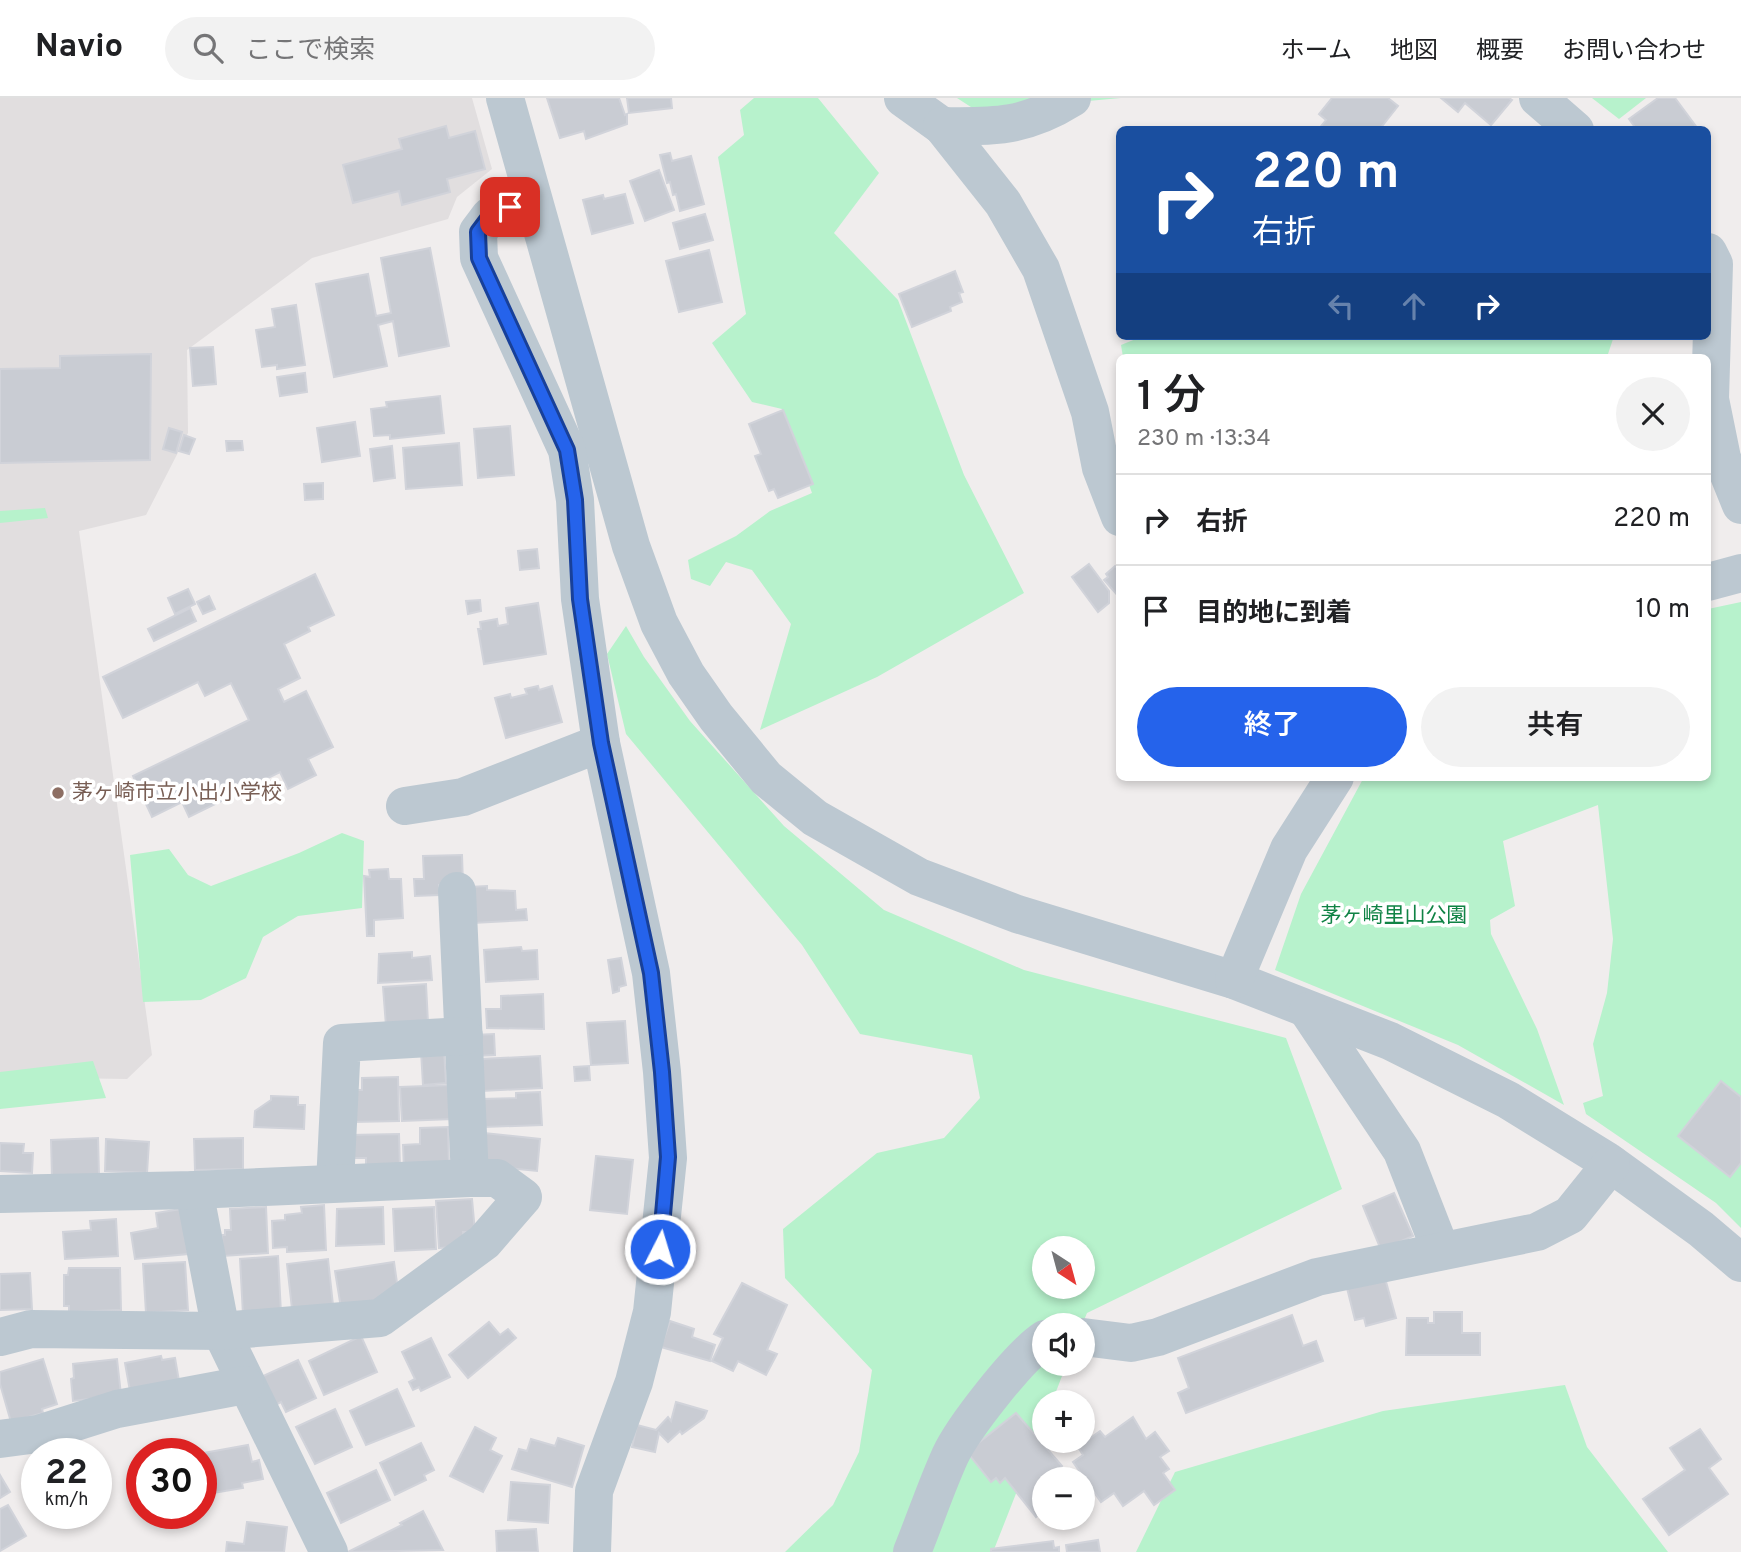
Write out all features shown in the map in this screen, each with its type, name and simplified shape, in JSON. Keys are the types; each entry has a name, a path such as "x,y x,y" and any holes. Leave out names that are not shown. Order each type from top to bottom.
{"street":[{"path":"505,98 631,546 659,623 686,674 716,717 766,778 815,818 919,877 1017,914 1234,980 1390,1041 1508,1100 1611,1164 1701,1229 1741,1263"},
{"path":"903,98 942,125 1003,203 1041,269 1090,412 1101,468 1116,507"},
{"path":"942,125 995,127 1045,115 1072,98"},
{"path":"1538,98 1570,126"},
{"path":"531,197 490,216 478,232 479,258 567,450 575,500 580,599 601,743 651,973 668,1157 652,1312 634,1382 594,1491 592,1552"},
{"path":"1711,258 1714,264 1711,365"},
{"path":"1711,404 1722,458 1741,505"},
{"path":"1711,581 1741,573"},
{"path":"405,806 463,797 601,743"},
{"path":"1234,980 1289,849 1332,781"},
{"path":"457,891 470,1178"},
{"path":"1308,1010 1402,1151 1441,1251"},
{"path":"335,1183 342,1043 464,1036"},
{"path":"1095,1338 1132,1343 1158,1337 1317,1277 1537,1231 1570,1216 1611,1164"},
{"path":"0,1194 497,1178 523,1197 484,1242 380,1318 221,1331 32,1329 0,1337"},
{"path":"194,1189 221,1331 245,1385 329,1552"},
{"path":"912,1552 951,1453 999,1385 1032,1348"},
{"path":"0,1439 38,1434 117,1409 245,1385"}],"shaded area":[{"name":"茅ヶ崎市立小出小学校","path":"0,98 472,98 492,169 457,197 448,219 312,258 187,350 188,433 146,515 79,531 152,1055 127,1079 0,1077"}],"green space":[{"path":"754,98 818,98 879,173 834,233 898,300 964,475 1024,593 877,677 760,730 791,624 752,570 726,562 710,586 691,579 688,560 736,536 770,511 812,493 782,409 752,402 712,343 746,314 718,157 744,135 740,110"},
{"path":"957,98 1121,98 1077,102 1008,131"},
{"path":"1592,98 1646,98 1619,119"},
{"path":"1133,340 1613,340 1608,354 1122,354 1121,345"},
{"path":"45,508 48,518 0,523 0,511"},
{"name":"茅ヶ崎里山公園","path":"1741,602 1741,1228 1716,1203 1586,1114 1583,1103 1603,1096 1593,1044 1607,993 1613,939 1598,805 1503,841 1515,906 1490,920 1491,934 1537,1029 1564,1105 1458,1045 1275,970 1301,894 1362,781 1711,781 1711,608"},
{"path":"626,626 644,657 690,721 784,826 884,910 1024,970 1286,1038 1342,1189 1087,1313 1032,1313 1032,1376 1062,1376 1057,1390 1032,1390 1032,1453 993,1552 785,1552 833,1505 859,1452 872,1370 785,1278 783,1229 877,1153 944,1138 980,1098 972,1055 860,1034 802,945 626,734 607,654"},
{"path":"342,833 364,841 362,908 298,916 263,937 246,978 201,1000 143,1002 130,855 169,849 188,875 211,886 299,853"},
{"path":"93,1061 106,1098 0,1109 0,1072"},
{"path":"1565,1385 1587,1447 1668,1552 1136,1552 1175,1472 1383,1411"}],"building":[{"path":"547,98 619,98 625,115 627,114 627,124 586,139 584,131 560,138"},
{"path":"627,98 671,98 672,108 629,113"},
{"path":"1332,98 1388,98 1398,106 1382,126 1321,126 1326,120 1319,114"},
{"path":"1441,98 1512,100 1491,125 1465,103 1458,112"},
{"path":"1658,98 1675,98 1696,126 1634,126 1629,119"},
{"path":"446,126 449,138 475,131 485,169 447,179 450,192 402,205 399,191 353,203 343,165 402,149 399,139"},
{"path":"670,153 672,161 691,156 704,204 680,211 676,194 673,195 670,182 667,183 660,155"},
{"path":"659,170 674,210 645,221 630,181"},
{"path":"625,194 633,223 592,234 583,200 603,195 604,199"},
{"path":"705,214 713,240 680,249 673,223"},
{"path":"430,248 449,346 399,356 393,321 378,325 387,366 334,377 316,284 368,274 376,316 391,313 381,258"},
{"path":"709,250 722,302 679,312 666,261"},
{"path":"955,271 963,292 959,293 962,302 950,307 951,311 912,327 899,294"},
{"path":"296,305 305,365 277,369 277,365 262,367 256,330 275,327 272,309"},
{"path":"213,347 216,384 193,386 190,348"},
{"path":"151,354 150,460 0,463 0,369 60,368 60,356"},
{"path":"305,373 307,392 280,396 277,377"},
{"path":"440,396 444,433 390,439 390,435 374,436 371,409 387,407 386,402"},
{"path":"783,410 813,484 778,498 774,489 769,491 755,456 761,454 749,424"},
{"path":"355,422 360,456 322,462 317,428"},
{"path":"510,426 514,475 478,478 474,429"},
{"path":"169,428 182,432 176,453 163,449"},
{"path":"184,435 195,439 189,454 179,451"},
{"path":"226,441 242,441 243,450 227,451"},
{"path":"459,443 462,485 406,489 403,448"},
{"path":"392,446 395,478 374,481 370,449"},
{"path":"323,483 323,499 305,500 304,484"},
{"path":"537,549 539,568 520,570 518,551"},
{"path":"1089,564 1109,591 1109,603 1098,612 1072,577"},
{"path":"1116,567 1116,594 1104,580 1108,577 1106,574"},
{"path":"315,574 334,615 308,627 310,631 284,644 300,678 278,689 284,702 306,691 333,747 308,759 316,775 288,789 280,772 189,817 182,802 152,817 133,776 249,720 231,683 205,696 198,682 123,718 103,677"},
{"path":"188,589 195,604 175,614 168,598"},
{"path":"209,596 215,609 203,614 197,602"},
{"path":"480,600 481,611 468,614 466,601"},
{"path":"538,603 546,654 484,664 478,629 481,629 480,622 497,619 498,626 508,624 506,608"},
{"path":"190,608 196,621 154,641 148,629"},
{"path":"538,686 539,690 552,686 562,722 506,738 495,698 510,694 511,698 527,694 525,689"},
{"path":"462,855 463,884 439,885 439,895 415,896 414,879 424,879 423,856"},
{"path":"388,869 389,879 401,879 403,918 374,920 374,936 367,936 364,876 370,877 369,870"},
{"path":"487,886 487,890 515,891 516,910 526,909 527,920 473,923 469,887"},
{"path":"521,947 522,951 537,950 538,979 486,982 484,950"},
{"path":"412,952 412,958 430,956 432,980 378,983 379,954"},
{"path":"621,958 626,985 613,993 608,960"},
{"path":"426,984 428,1023 386,1026 383,987"},
{"path":"543,994 544,1029 487,1028 486,1009 501,1009 501,996"},
{"path":"625,1021 628,1063 591,1065 587,1023"},
{"path":"494,1034 495,1055 475,1056 474,1035"},
{"path":"444,1050 446,1083 423,1085 421,1051"},
{"path":"540,1056 542,1088 482,1091 481,1059"},
{"path":"589,1066 590,1080 575,1081 574,1067"},
{"path":"398,1077 399,1121 353,1122 352,1090 362,1090 362,1078"},
{"path":"1721,1081 1741,1097 1741,1163 1730,1177 1678,1136"},
{"path":"453,1085 453,1119 402,1121 400,1087"},
{"path":"540,1092 542,1125 484,1127 482,1099 516,1098 516,1093"},
{"path":"271,1096 298,1097 298,1105 305,1105 304,1129 254,1127 255,1111 271,1100"},
{"path":"448,1127 449,1168 404,1170 403,1145 420,1144 420,1128"},
{"path":"484,1133 540,1139 537,1171 481,1165"},
{"path":"399,1134 400,1169 366,1170 366,1158 351,1158 350,1135"},
{"path":"98,1138 99,1175 52,1177 51,1140"},
{"path":"243,1138 243,1169 195,1170 194,1139"},
{"path":"106,1139 149,1142 147,1173 105,1171"},
{"path":"0,1143 24,1144 23,1153 33,1153 32,1173 0,1171"},
{"path":"596,1156 633,1160 627,1214 590,1210"},
{"path":"1394,1193 1413,1236 1381,1250 1363,1206"},
{"path":"472,1199 475,1232 463,1232 464,1242 457,1247 439,1248 436,1201"},
{"path":"324,1205 326,1250 287,1252 287,1247 273,1248 272,1221 285,1220 285,1215 302,1213 301,1207"},
{"path":"266,1207 268,1253 223,1256 222,1235 225,1235 225,1230 231,1230 230,1209"},
{"path":"383,1207 384,1244 336,1246 337,1209"},
{"path":"434,1207 436,1249 395,1251 393,1209"},
{"path":"181,1209 188,1254 135,1259 131,1233 158,1228 156,1213"},
{"path":"116,1219 118,1256 65,1259 63,1232 91,1230 90,1221"},
{"path":"278,1256 281,1313 243,1315 240,1259"},
{"path":"328,1259 333,1305 292,1309 287,1264"},
{"path":"185,1262 188,1310 146,1313 143,1264"},
{"path":"394,1262 399,1297 341,1308 335,1271"},
{"path":"69,1268 120,1268 121,1310 69,1312 69,1306 64,1306 64,1275 68,1275"},
{"path":"30,1273 32,1309 0,1310 0,1274"},
{"path":"1385,1278 1396,1318 1366,1326 1364,1318 1355,1320 1347,1288"},
{"path":"742,1283 787,1305 767,1350 777,1354 766,1375 738,1361 733,1371 712,1361 723,1338 714,1334"},
{"path":"1434,1312 1462,1312 1462,1333 1480,1333 1480,1355 1406,1355 1407,1318 1428,1318 1428,1323 1434,1323"},
{"path":"1292,1315 1303,1346 1316,1341 1323,1361 1186,1413 1178,1393 1189,1388 1178,1358"},
{"path":"670,1321 694,1329 692,1337 715,1345 710,1361 661,1347"},
{"path":"489,1322 500,1335 508,1329 516,1338 468,1378 449,1355"},
{"path":"361,1336 377,1372 324,1395 309,1361"},
{"path":"431,1338 450,1377 421,1391 419,1387 413,1390 409,1382 415,1379 402,1352"},
{"path":"161,1356 162,1360 175,1358 179,1381 130,1391 125,1363"},
{"path":"43,1359 57,1404 42,1409 43,1413 11,1422 0,1384 0,1372"},
{"path":"117,1359 121,1395 73,1401 73,1364"},
{"path":"298,1360 316,1398 286,1412 281,1402 274,1406 261,1377"},
{"path":"397,1389 414,1426 366,1445 350,1411"},
{"path":"676,1402 707,1411 704,1418 682,1434 680,1431 668,1442 659,1433 655,1452 632,1447 637,1425 656,1430 668,1417 671,1421"},
{"path":"335,1409 352,1447 315,1464 296,1427"},
{"path":"1016,1413 1032,1431 1032,1453 1051,1453 1062,1466 1032,1467 1032,1512 1005,1478 1000,1483 996,1478 991,1482 967,1452"},
{"path":"1133,1417 1146,1439 1155,1432 1169,1451 1160,1457 1169,1469 1163,1473 1175,1490 1154,1505 1144,1491 1123,1506 1114,1493 1101,1502 1095,1493 1095,1467 1076,1467 1073,1462 1083,1455 1082,1453 1095,1453 1095,1435 1100,1431 1105,1437"},
{"path":"475,1427 496,1438 490,1450 502,1456 483,1492 450,1476"},
{"path":"1700,1429 1721,1459 1709,1468 1728,1494 1669,1535 1643,1499 1685,1470 1670,1448"},
{"path":"558,1438 584,1446 572,1487 512,1469 519,1449 527,1451 531,1439 555,1446"},
{"path":"421,1443 434,1470 424,1475 426,1480 395,1495 380,1463"},
{"path":"248,1445 252,1462 259,1460 263,1479 242,1483 243,1488 217,1492 217,1451"},
{"path":"376,1470 390,1500 341,1523 327,1493"},
{"path":"0,1475 10,1492 0,1498"},
{"path":"511,1482 550,1485 548,1523 508,1520"},
{"path":"8,1505 26,1536 0,1551 0,1509"},
{"path":"423,1511 443,1550 348,1552 402,1525 400,1523"},
{"path":"247,1522 287,1527 284,1552 226,1552 227,1542 244,1544"},
{"path":"536,1529 538,1552 497,1552 496,1531"},
{"path":"1098,1540 1100,1552 1067,1552 1066,1545"},
{"path":"1053,1541 1054,1548 1059,1547 1059,1552 991,1552 991,1549"}],"place":[{"name":"茅ヶ崎市立小出小学校","path":"58,793"}],"route":[{"path":"510,207 490,216 478,232 479,258 567,450 575,500 580,599 601,743 651,973 668,1157 660,1249"}]}
